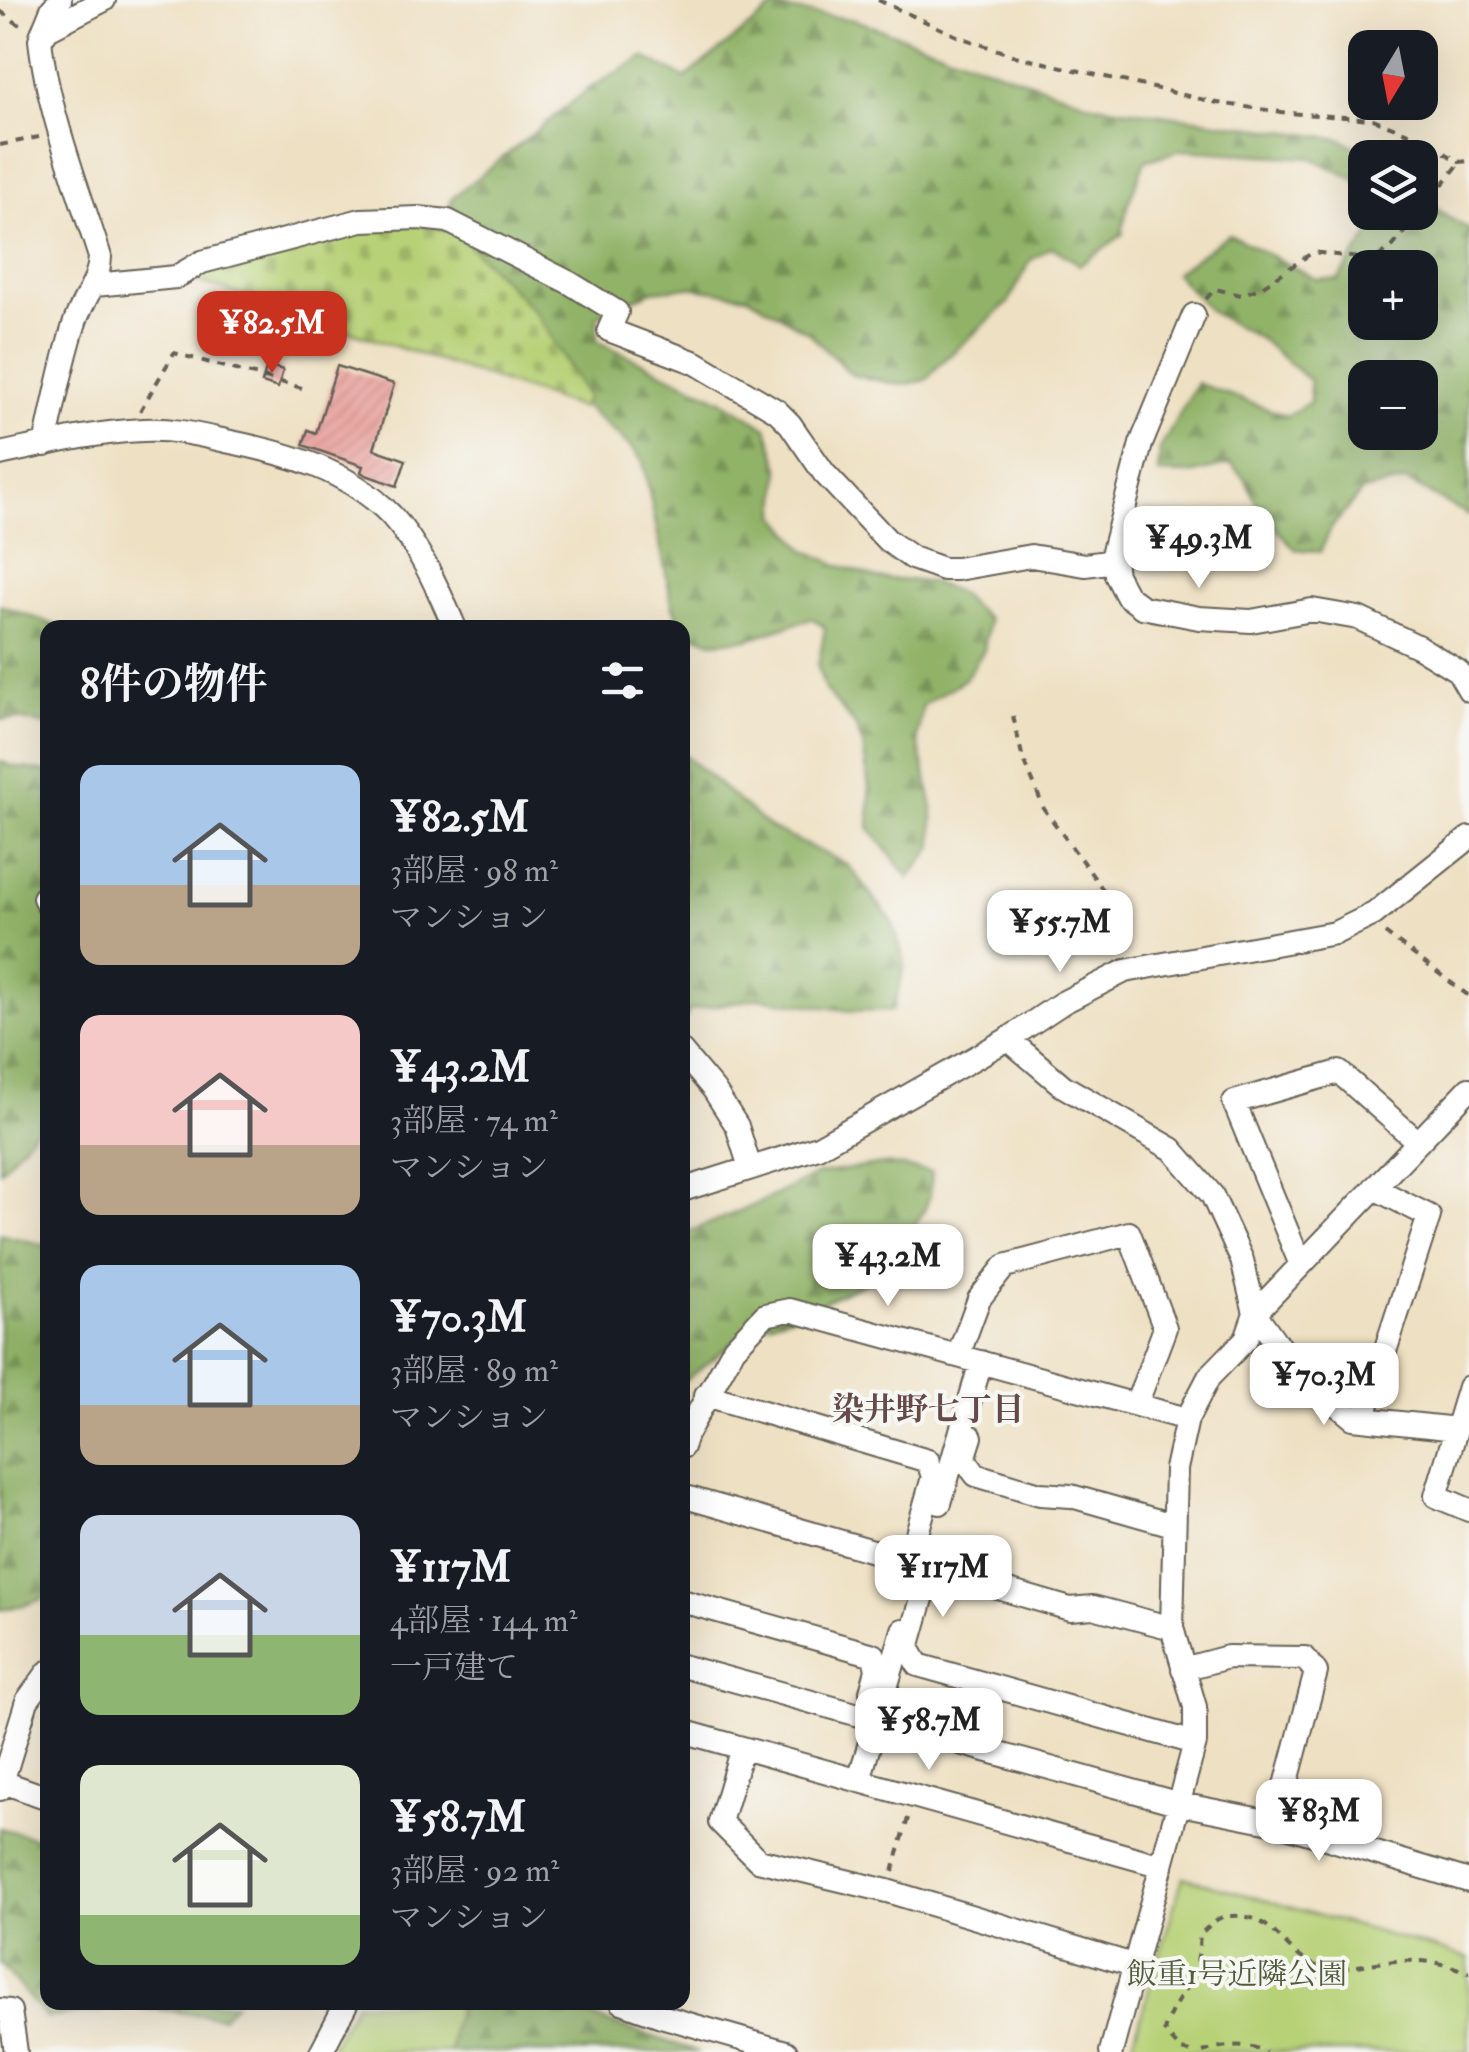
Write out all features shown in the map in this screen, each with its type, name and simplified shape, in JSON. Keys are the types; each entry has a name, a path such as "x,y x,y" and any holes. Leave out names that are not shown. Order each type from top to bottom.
{"street":[{"path":"44,445 73,328 81,304 95,286 100,258 42,60 40,40 52,9 60,0"},
{"path":"40,40 48,30 104,0"},
{"path":"95,286 176,277 202,262 360,220 448,221 570,282 616,312 609,330 696,363 778,411 824,474 887,540 912,558 957,570 1031,556 1085,565 1115,561"},
{"path":"1194,315 1141,444 1113,551 1116,575 1127,596 1142,608 1200,618 1251,621 1312,610 1358,618 1420,647 1458,671 1469,690"},
{"path":"0,454 144,430 186,432 314,464 362,489 392,516 417,551 451,620"},
{"path":"690,1187 818,1147 1008,1039 1062,1003 1125,971 1334,933 1374,914 1469,838"},
{"path":"1008,1039 1063,1086 1172,1150 1212,1195 1242,1260 1255,1313 1297,1372 1353,1418 1456,1429"},
{"path":"690,1062 737,1126 750,1168"},
{"path":"1301,1265 1234,1102 1339,1072 1418,1142"},
{"path":"1112,2052 1195,1743 1195,1707 1172,1628 1176,1469 1187,1419 1209,1377 1246,1338 1255,1313 1469,1089"},
{"path":"1364,1419 1429,1216 1374,1188"},
{"path":"1136,1405 1165,1328 1129,1233 1005,1266 979,1298 977,1361 964,1458 976,1475 1174,1525"},
{"path":"690,1426 734,1348 765,1315 790,1310 1187,1419"},
{"path":"853,1779 977,1361"},
{"path":"1469,1387 1436,1496 1469,1510"},
{"path":"690,1498 901,1560 912,1551 933,1477 928,1461 706,1395"},
{"path":"1172,1628 1093,1607 1070,1609 940,1571 927,1582 908,1648 918,1665 1195,1743"},
{"path":"690,1603 874,1655 877,1670 870,1717"},
{"path":"1183,1670 1228,1657 1304,1658 1316,1672 1276,1824"},
{"path":"690,1668 1180,1804 1276,1824 1469,1881"},
{"path":"40,1683 26,1701 1,1784 40,1796"},
{"path":"690,1733 1162,1866"},
{"path":"742,1748 720,1822 758,1860 888,1890 1136,1966"},
{"path":"0,2010 10,2011 16,2052"},
{"path":"321,2052 343,2010"},
{"path":"665,2010 786,2052"}],"path":[{"path":"878,0 957,36 1015,56 1218,104 1288,114 1372,118 1418,137 1460,162"},
{"path":"0,11 40,40"},
{"path":"0,145 61,133"},
{"path":"1194,315 1215,288 1241,295 1252,291 1313,252 1374,260 1394,246 1460,162 1469,160"},
{"path":"127,432 174,352 302,388"},
{"path":"1013,716 1022,755 1044,809 1104,891 1125,971"},
{"path":"1365,919 1469,996"},
{"path":"888,1890 914,1796"},
{"path":"1190,2052 1182,2050 1164,2031 1168,2013 1180,2000 1196,1967 1200,1934 1221,1916 1260,1919 1286,1945 1318,1967 1334,1969 1410,1960 1454,1966 1469,1973"},
{"path":"1203,2052 1256,2046 1266,2052"}],"green space":[{"path":"773,8 855,20 1095,105 1348,143 1348,176 1311,158 1181,150 1145,161 1127,206 1122,235 1080,265 1052,247 1031,260 1008,303 926,380 902,385 852,375 809,333 748,296 689,287 652,291 597,316 597,341 722,400 767,428 780,468 777,515 805,550 877,578 930,582 956,591 988,620 984,650 965,679 923,705 917,738 933,807 933,847 909,878 869,827 870,795 863,745 855,725 825,690 818,667 825,628 812,618 748,639 712,642 690,633 690,620 680,620 673,608 643,462 568,392 441,235 452,198 590,88 644,57 685,78"},
{"path":"1438,209 1469,229 1469,515 1406,481 1362,491 1332,527 1320,552 1295,549 1259,509 1246,480 1231,464 1190,474 1158,473 1160,449 1197,383 1287,416 1310,402 1310,381 1262,340 1211,312 1175,273 1229,234 1316,279 1338,280 1348,266 1348,340 1438,340 1438,250 1359,250 1373,230 1438,230"},
{"path":"410,223 455,231 536,313 587,397 581,408 192,279 201,267 327,233"},
{"path":"0,605 41,620 40,724 0,720"},
{"path":"690,760 770,828 847,864 892,921 905,964 893,1010 852,1011 759,998 690,1010"},
{"path":"0,761 40,771 40,1122 0,1171"},
{"path":"884,1164 932,1172 930,1196 884,1273 800,1313 752,1328 690,1377 690,1231 818,1174"},
{"path":"0,1234 40,1244 40,1600 0,1610"},
{"path":"0,1828 40,1839 40,2010 109,2010 46,2018 0,1963"},
{"name":"飯重1号近隣公園","path":"1183,1877 1469,1958 1469,2052 1130,2052"},
{"path":"159,2010 228,2010 222,2017"},
{"path":"352,2010 457,2010 450,2052 328,2052"},
{"path":"457,2010 570,2010 699,2052 450,2052"}],"building":[{"path":"267,365 283,370 278,388 262,383"},
{"path":"337,366 394,384 374,449 406,460 397,486 366,475 361,472 363,466 303,445 308,430 316,433"}],"district":[{"name":"染井野七丁目","path":"928,1410"}]}
